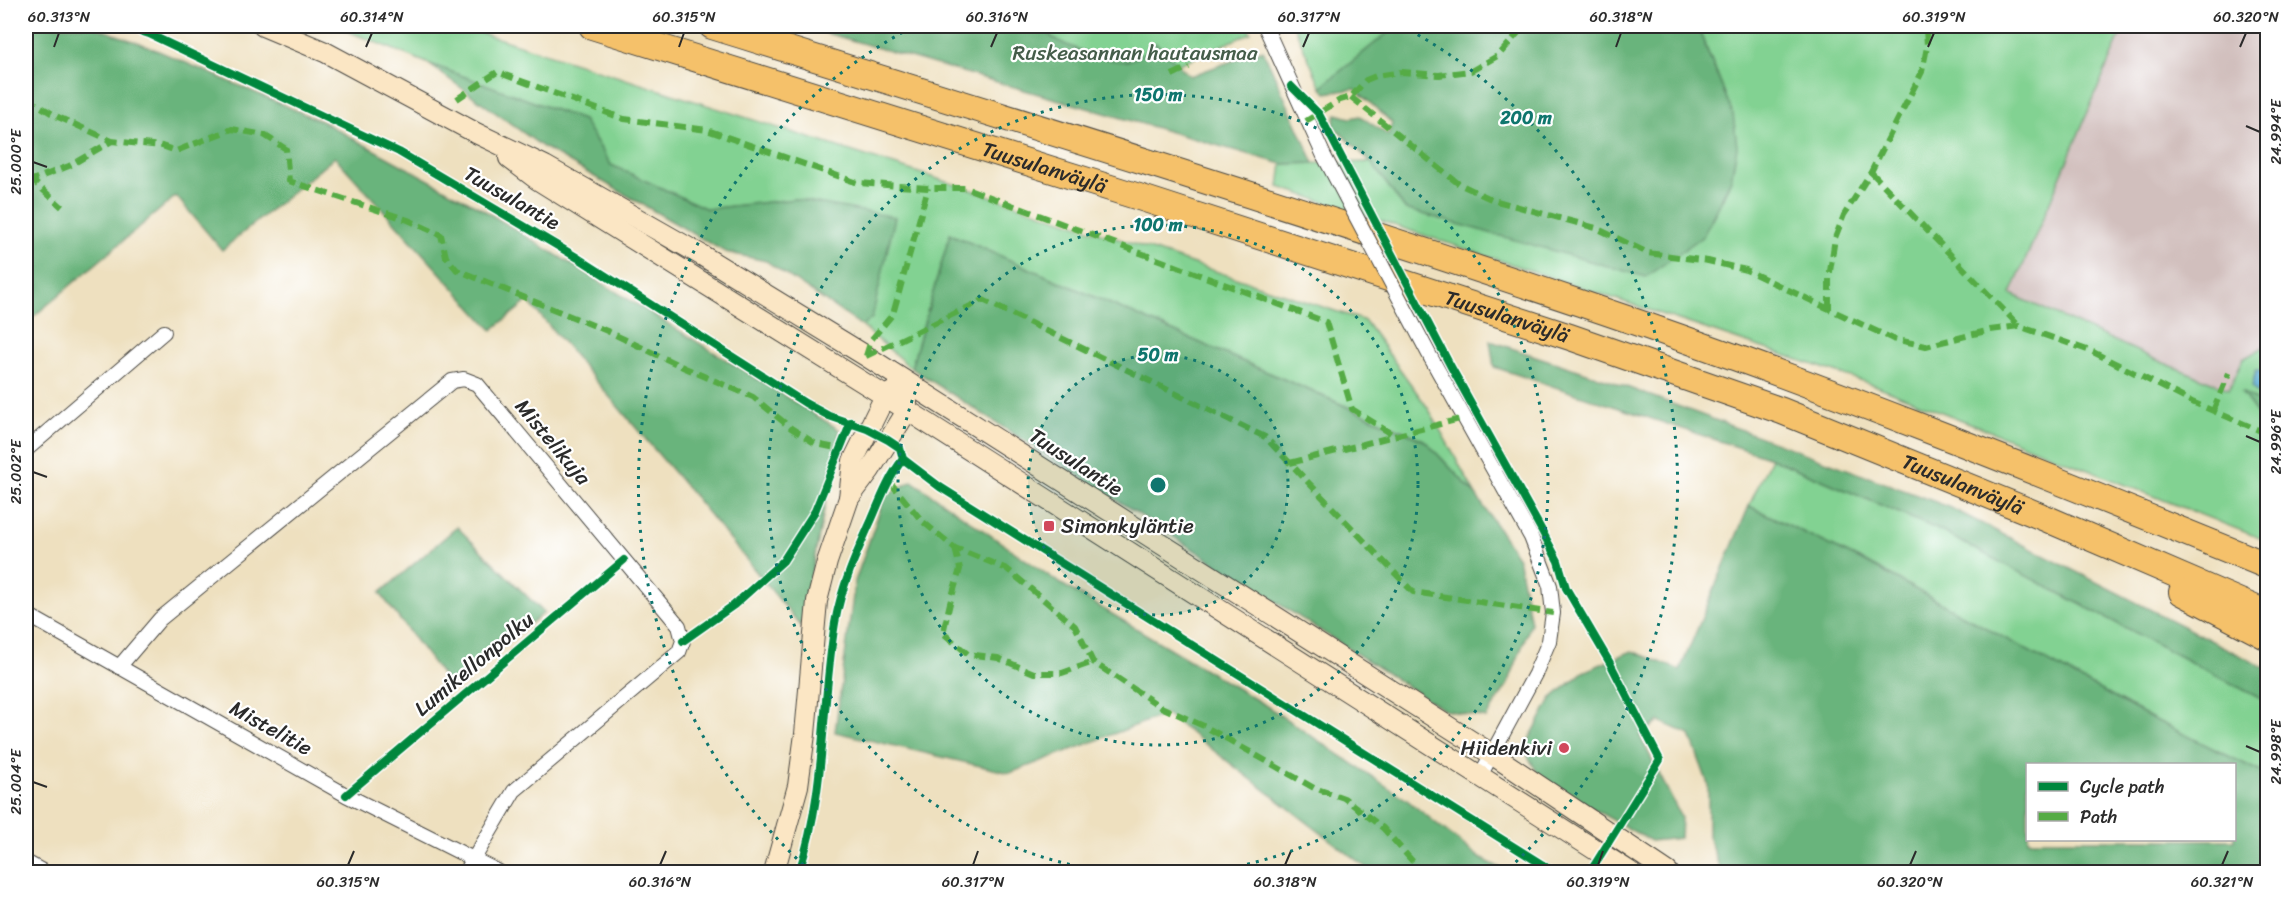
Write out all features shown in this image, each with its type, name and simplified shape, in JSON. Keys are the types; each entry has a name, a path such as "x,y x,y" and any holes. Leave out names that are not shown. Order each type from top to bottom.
{"highway":[{"name":"Tuusulanväylä","path":"592,26 1139,197 1570,337 1782,411 2045,518 2268,614"},
{"name":"Tuusulanväylä","path":"712,26 1150,163 1582,303 1794,380 2057,480 2268,566"},
{"path":"2045,518 2268,637"}],"main road":[{"name":"Tuusulantie","path":"263,26 325,52 476,134 545,166 703,256 908,383 1493,755 1668,873"},
{"name":"Tuusulantie","path":"476,134 538,180 885,396 1630,873"},
{"path":"774,873 798,786 817,601 849,498 853,461 885,396 908,383"},
{"path":"849,498 870,470 907,411 908,383"}],"street":[{"path":"1265,26 1306,121 1431,358 1531,537 1550,586 1552,613 1549,641 1535,674 1480,776"},
{"path":"26,450 164,332"},
{"name":"Mistelikuja","path":"119,667 160,619 452,381 464,379 477,384 679,626 683,641 679,652 514,791 466,873"},
{"name":"Mistelitie","path":"26,614 346,795 499,873"},
{"path":"26,862 44,873"}],"shaded area":[{"path":"2124,26 2267,26 2267,345 2243,359 2229,389 2159,361 2011,295"}],"green space":[{"path":"26,26 92,26 147,46 323,122 482,209 840,430 801,626 528,301 492,330 335,157 222,250 176,196 26,323"},
{"path":"335,26 460,26 966,188 1365,321 1428,408 1476,495 1424,440 950,234 911,368 862,326 872,318 795,199 707,209 611,165 583,120 427,63"},
{"path":"802,26 1046,26 1049,34 1062,43 1117,61 1132,59 1156,43 1190,76 1263,50 1314,163 1282,164"},
{"name":"Ruskeasannan hautausmaa","path":"984,26 1247,26 1251,33 1135,83"},
{"name":"Ruskeasannan hautausmaa","path":"1294,26 1396,26 1321,87"},
{"path":"1396,26 1697,26 1733,114 1737,147 1731,179 1703,236 1646,277 1405,209 1371,162 1333,126 1336,114 1351,118 1360,116 1388,135 1392,123 1355,89 1326,93 1321,87"},
{"path":"1697,26 2124,26 2011,294 2159,361 2229,389 2243,359 2267,345 2267,374 2256,370 2252,387 2267,402 2267,406 2242,393 2259,416 2267,419 2267,541 1871,384 1279,187 1282,164 1371,162 1405,209 1703,236 1729,184 1735,158 1735,138 1727,100"},
{"path":"427,63 583,120 611,165 707,209 795,199 895,217 872,318 862,326 766,261 725,252 543,147"},
{"path":"950,234 1425,441 1476,495 1518,558 1531,623 1508,684 1486,718 1444,710 911,368"},
{"path":"1490,341 1605,379 1949,507 2267,669 2267,702 1939,530 1771,458 1494,367"},
{"path":"2241,392 2267,406 2267,419 2259,416"},
{"path":"1771,458 1939,530 2267,702 2267,775 2153,719 1869,564 1749,506"},
{"path":"912,481 1058,582 1265,705 1407,800 1480,858 1508,872 1372,872 1166,714 1010,773 835,732 855,581 885,496"},
{"path":"1749,506 1869,564 2153,719 2267,775 2267,872 1721,872 1708,836 1708,784 1690,735 1659,721 1640,736 1681,817 1680,838 1651,841 1542,781 1524,749 1551,699 1583,672 1632,651 1680,670"},
{"path":"457,527 544,613 450,686 380,593"}],"water":[{"path":"2256,370 2267,374 2267,402 2252,387"}],"marked path":[{"path":"1306,121 1340,100 1351,97 1366,80 1376,76 1402,72 1439,75 1471,71 1499,55 1524,26"},
{"path":"1829,309 1829,278 1835,238 1844,215 1871,172 1922,72 1927,47 1926,26"},
{"path":"1172,75 1189,67"},
{"path":"457,99 497,72 624,119 707,130 858,183 966,188 1326,322 1352,409 1395,436"},
{"path":"1351,97 1459,184 1493,200 1596,228 1648,253 1708,261 1746,270 1893,339 1926,346 1990,330 2019,326 2093,352 2192,402 2268,434"},
{"path":"26,98 58,117 112,141"},
{"path":"26,179 32,180 69,166 112,141 162,146 176,151 232,129 264,135 286,149 289,181 408,220 441,235 446,257 457,270 607,331 753,397 791,428 816,444 841,449"},
{"path":"1871,172 2019,326"},
{"path":"28,181 32,180 62,207"},
{"path":"866,356 871,340 893,314 928,188"},
{"path":"866,356 983,300 1265,437 1413,592 1553,613"},
{"path":"2213,411 2229,373"},
{"path":"1290,463 1464,418"},
{"path":"889,481 922,521 955,548 1007,569 1075,626 1093,662 1161,707 1206,727 1314,788 1344,798 1383,828 1422,872"},
{"path":"955,548 960,569 943,633 968,654 998,658 1034,673 1062,673 1093,662"}],"cycle path":[{"path":"124,26 149,34 399,152 578,258 805,403 829,416 867,429 888,440 900,448 903,459 940,487 1554,872"},
{"path":"1291,86 1319,114 1450,365 1558,561 1566,588 1610,663 1660,760 1590,872"},
{"path":"683,641 734,605 783,561 815,511 851,422"},
{"path":"799,872 808,841 819,780 831,654 838,610 845,583 861,544 886,488 903,459"},
{"name":"Lumikellonpolku","path":"346,795 624,560"}],"place":[{"name":"Simonkyläntie","path":"1049,526"},
{"name":"Hiidenkivi","path":"1564,748"}]}
